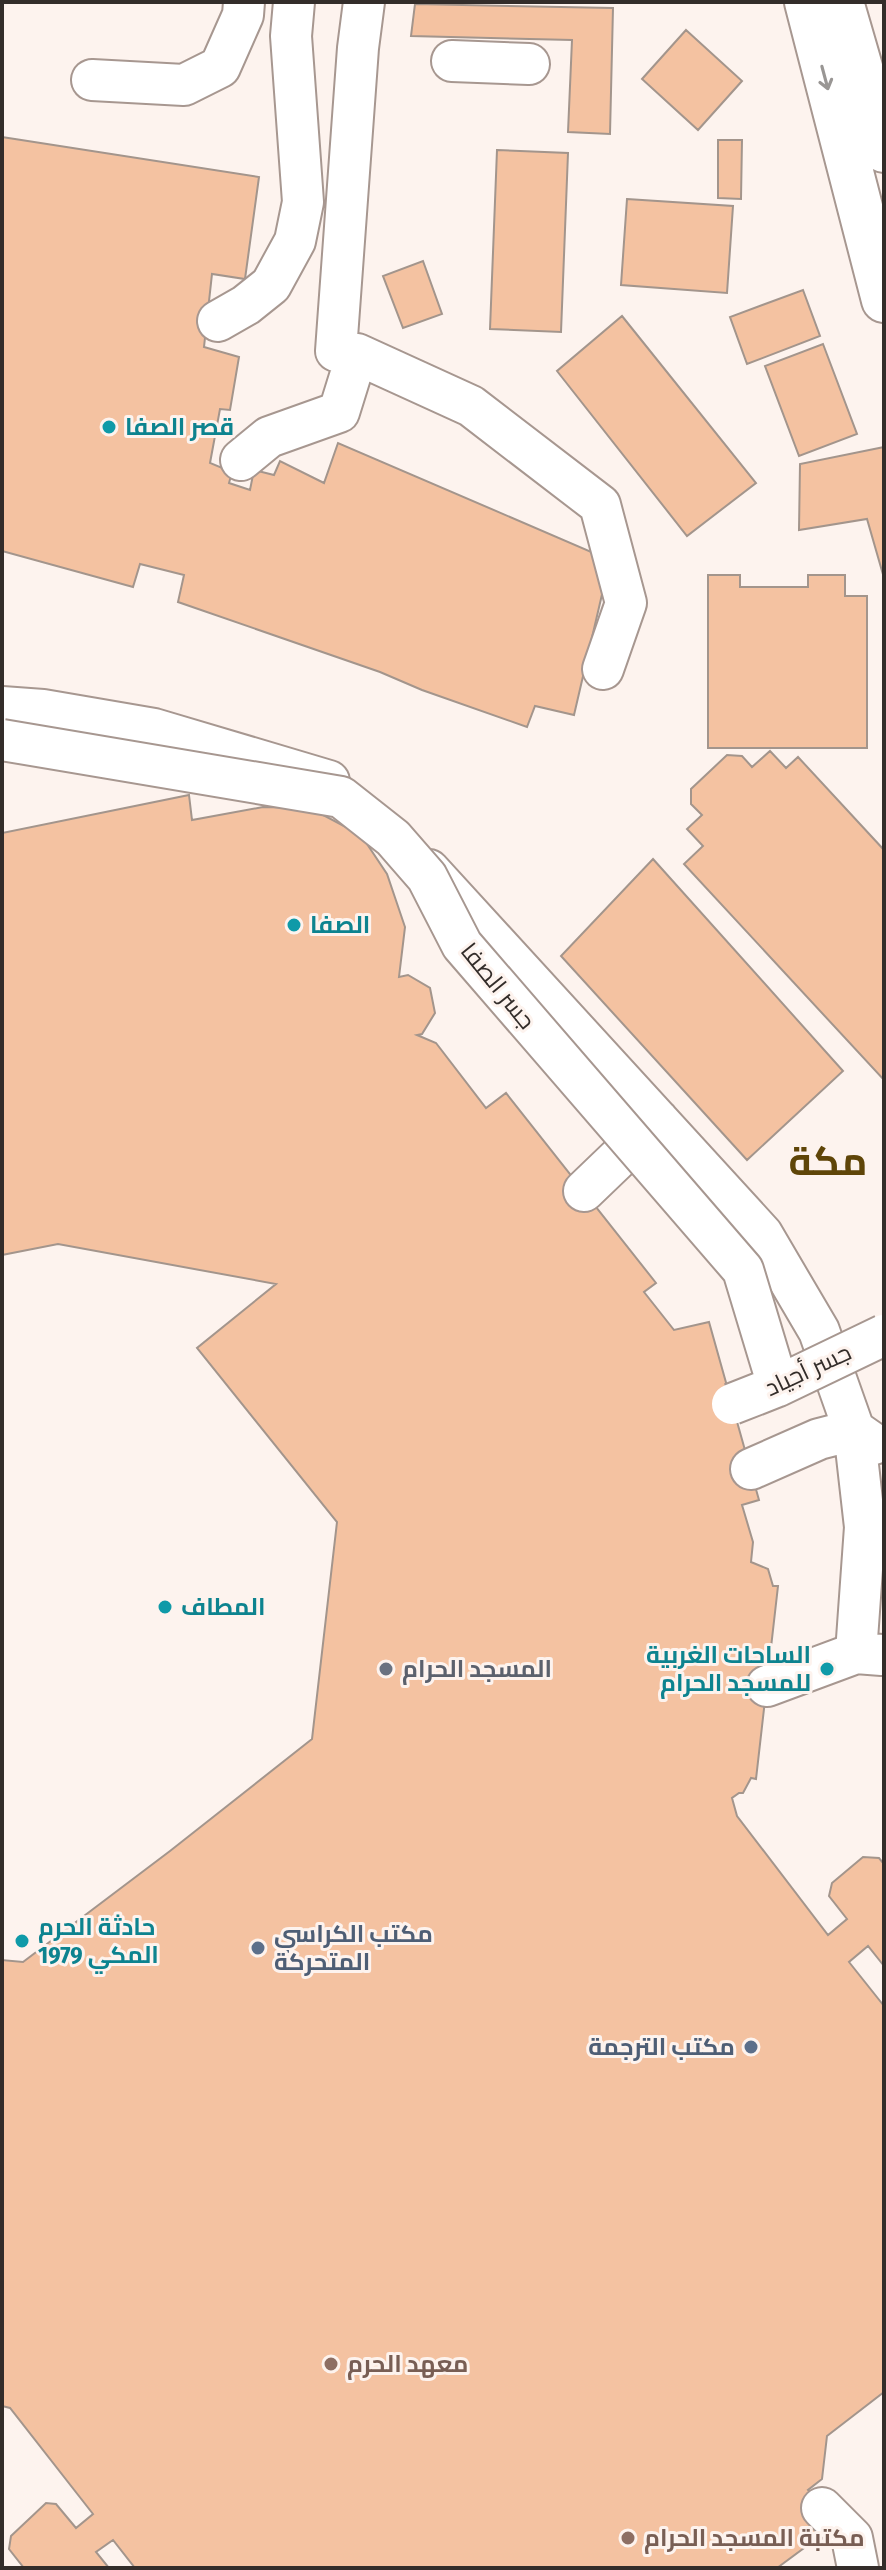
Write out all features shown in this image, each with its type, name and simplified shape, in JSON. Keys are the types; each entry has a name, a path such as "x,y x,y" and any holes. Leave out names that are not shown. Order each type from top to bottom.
{"highway":[{"path":"807,2 884,300"},
{"path":"841,2 884,150"}],"street":[{"path":"92,80 184,85 220,67 243,15 244,2"},
{"path":"218,321 246,305 271,285 295,241 303,202 291,36 294,2"},
{"path":"364,2 336,351 357,354 471,406 600,505 626,603 603,669"},
{"path":"452,61 529,64"},
{"path":"241,460 269,437 339,412 357,354"},
{"path":"2,707 43,710 154,729 345,786 446,886 762,1234 819,1331 869,1441 865,1527 870,1654 767,1686"},
{"name":"جسر الصفا","path":"2,740 341,797 393,838 427,877 462,945 743,1270 778,1386"},
{"path":"584,1191 658,1120"},
{"name":"جسر أجياد","path":"732,1404 778,1386 884,1335"},
{"path":"751,1469 819,1439 869,1441"},
{"path":"822,2508 852,2538 858,2568"}],"building":[{"path":"415,4 613,8 610,134 568,132 572,40 411,36"},
{"path":"686,30 742,81 698,130 642,79"},
{"name":"قصر الصفا","path":"2,137 259,177 245,279 212,274 204,347 239,357 230,410 220,409 210,463 232,472 229,483 250,490 254,470 274,475 280,461 324,483 338,443 610,560 574,715 535,706 527,727 422,690 380,672 178,602 184,575 140,564 133,587 2,551"},
{"path":"718,140 742,140 741,199 718,198"},
{"path":"497,150 568,153 561,332 490,329"},
{"path":"627,199 733,206 727,293 621,285"},
{"path":"423,261 442,314 403,328 383,276"},
{"path":"803,290 820,336 747,364 730,317"},
{"path":"622,316 756,483 687,536 557,371"},
{"path":"823,344 857,434 799,456 765,366"},
{"path":"884,447 884,578 867,519 799,530 800,464"},
{"path":"708,575 740,575 740,587 808,587 808,575 845,575 845,596 867,596 867,748 708,748"},
{"path":"770,751 786,768 798,757 884,850 884,1080 684,864 703,846 687,829 702,815 691,804 691,789 727,755 742,756 752,767"},
{"name":"المسجد الحرام","path":"189,795 192,820 263,807 310,808 361,835 387,874 405,927 399,977 408,975 430,988 435,1013 422,1034 417,1035 436,1043 486,1108 506,1093 656,1283 644,1292 674,1330 709,1322 759,1500 742,1505 753,1542 751,1562 768,1569 773,1586 778,1586 756,1779 751,1778 743,1793 732,1798 737,1816 828,1935 847,1919 829,1896 832,1883 863,1857 879,1858 884,1864 884,1966 868,1946 849,1962 884,2006 884,2392 827,2436 822,2479 808,2490 825,2509 823,2534 777,2568 135,2568 113,2540 96,2552 109,2568 24,2568 9,2549 11,2536 46,2503 56,2504 76,2528 93,2514 10,2408 2,2406 2,1960 23,1962 312,1739 337,1522 197,1348 276,1284 58,1244 2,1255 2,833"},
{"path":"653,859 843,1071 747,1160 561,956"}],"place":[{"name":"قصر الصفا","path":"109,427"},
{"name":"الصفا","path":"294,925"},
{"name":"المطاف","path":"165,1607"},
{"name":"المسجد الحرام","path":"386,1669"},
{"name":"الساحات الغربية للمسجد الحرام","path":"827,1669"},
{"name":"حادثة الحرم المكي 1979","path":"22,1941"},
{"name":"مكتب الكراسي المتحركة","path":"258,1948"},
{"name":"مكتب الترجمة","path":"751,2047"},
{"name":"معهد الحرم","path":"331,2364"},
{"name":"مكتبة المسجد الحرام","path":"628,2538"}],"district":[{"name":"مكة","path":"828,1162"}]}
